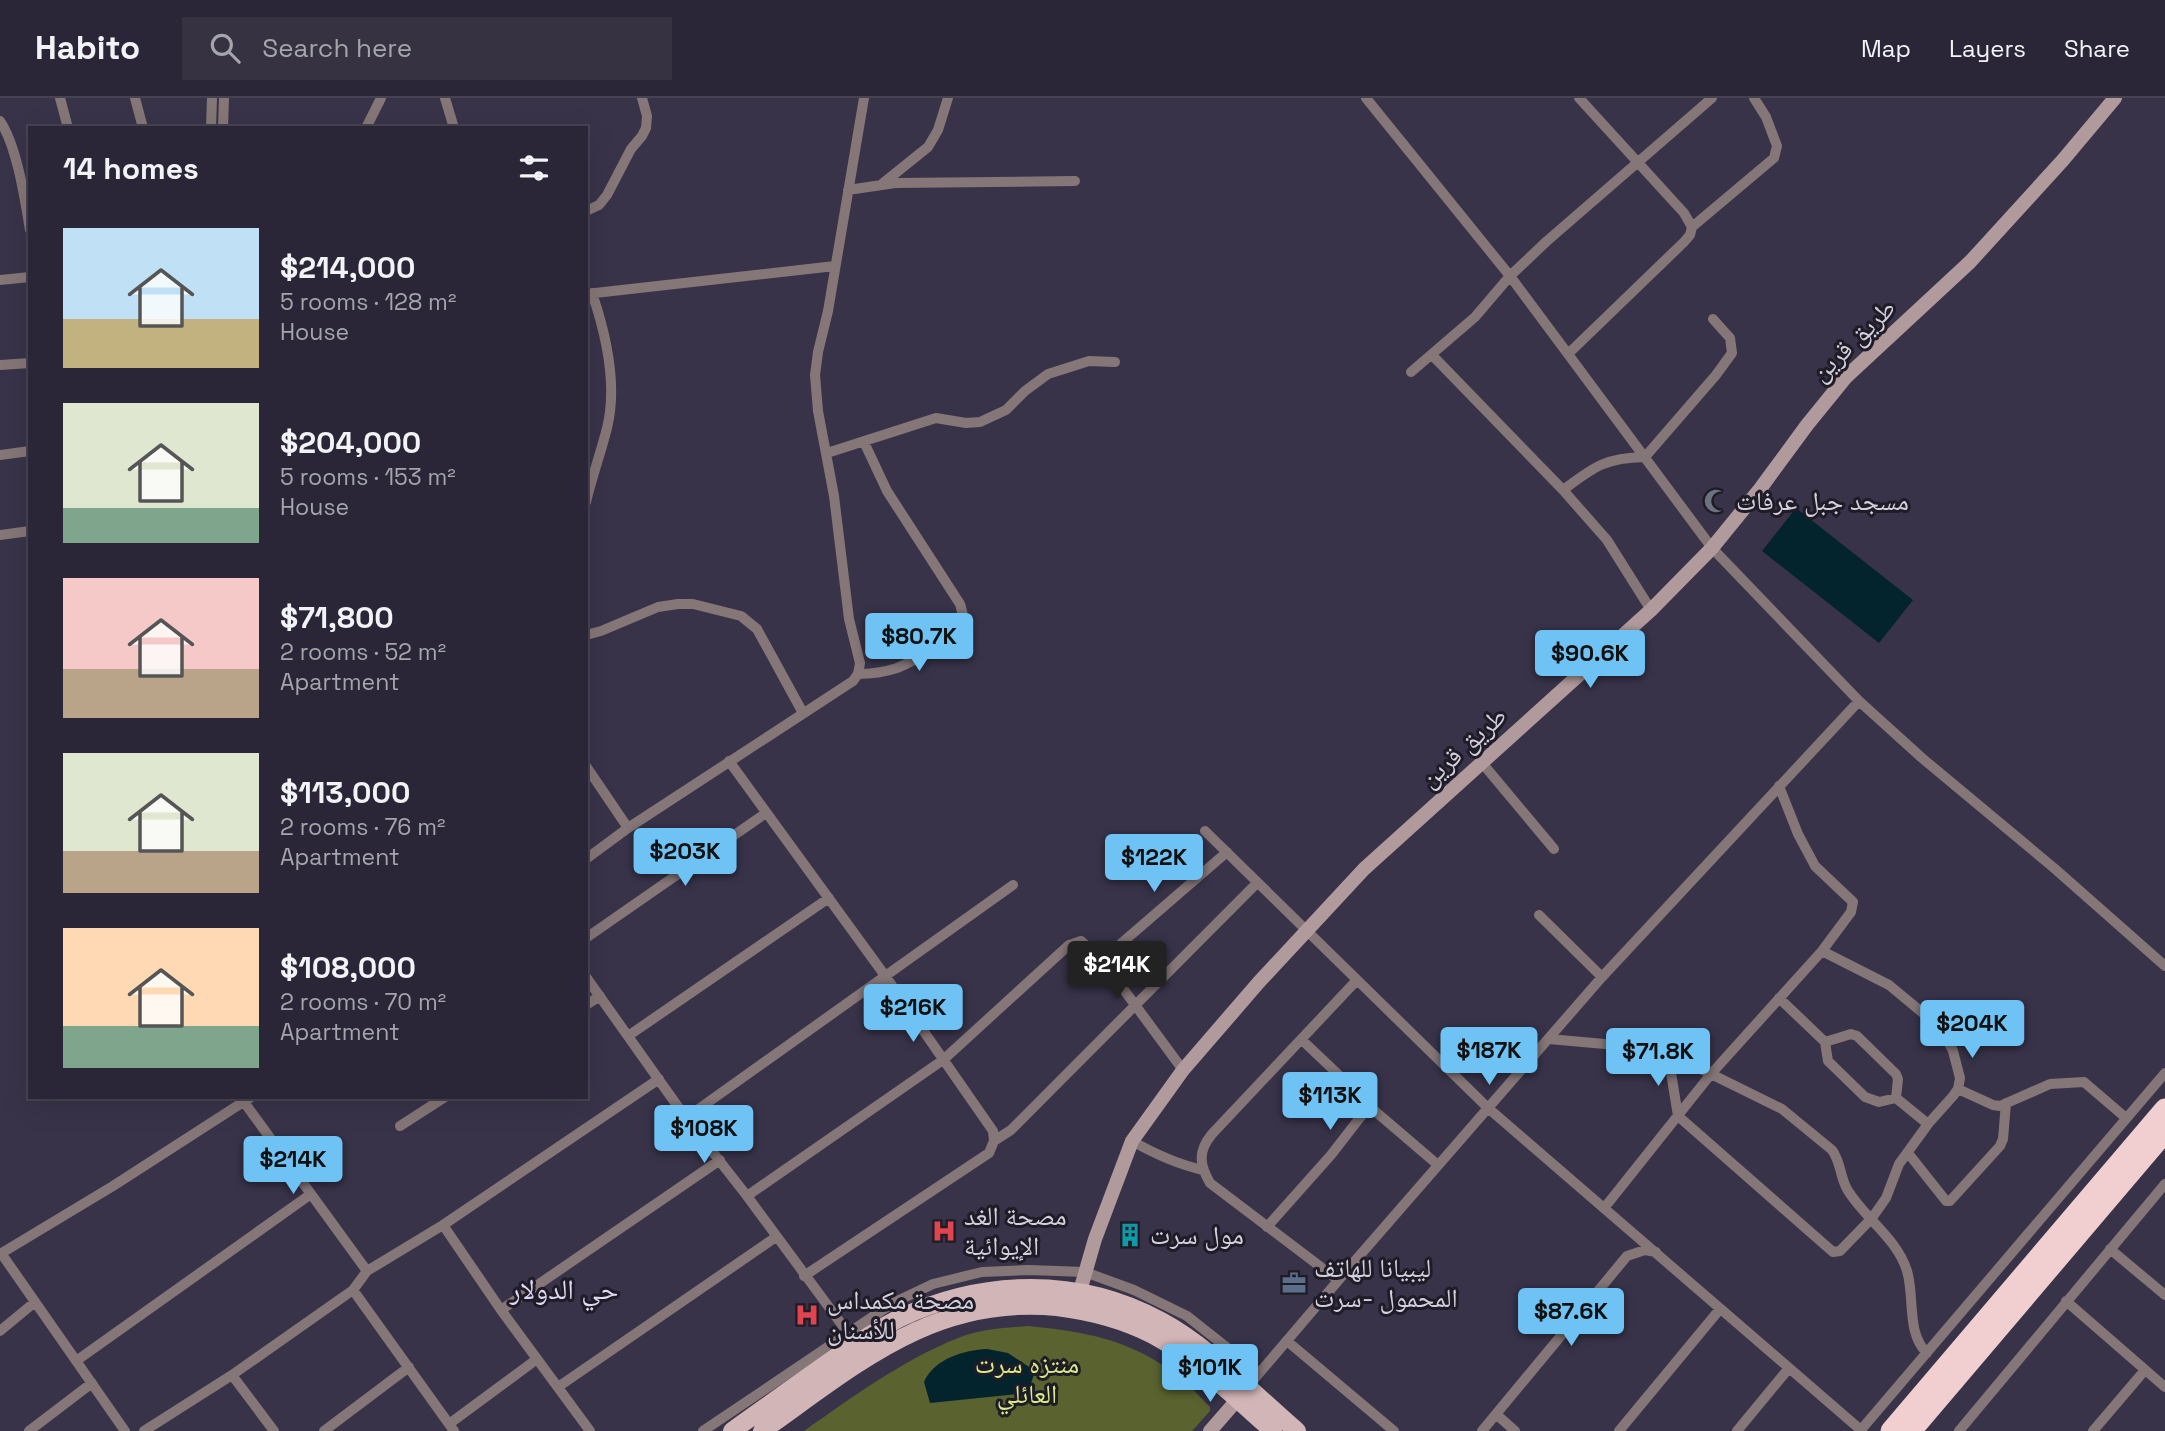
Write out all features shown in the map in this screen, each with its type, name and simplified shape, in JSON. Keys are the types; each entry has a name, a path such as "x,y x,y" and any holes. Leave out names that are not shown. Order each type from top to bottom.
{"highway":[{"path":"1891,1431 2165,1109"},
{"path":"1911,1431 2165,1132"}],"main road":[{"name":"طريق قرين","path":"1080,1291 1132,1140 1183,1070 1305,930 1364,869 1651,610 1712,548 1846,377 1969,262 2045,181 2115,98"},
{"path":"732,1431 822,1367 898,1319 983,1281 1080,1291 1125,1304 1161,1321 1180,1333 1242,1394 1273,1431"},
{"path":"762,1431 867,1357 906,1334 944,1318 987,1307 1030,1305 1074,1309 1119,1321 1153,1335 1297,1431"},
{"path":"1180,1333 1187,1316"},
{"path":"1210,1431 1242,1394"}],"street":[{"path":"61,98 68,126"},
{"path":"135,98 142,126"},
{"path":"211,126 212,98"},
{"path":"223,126 224,98"},
{"path":"367,126 381,98"},
{"path":"445,98 453,126"},
{"path":"588,210 599,205 607,195 631,149 646,128 647,117 642,98"},
{"path":"588,858 628,828 853,681 859,674 860,663 849,619 815,375 864,98"},
{"path":"882,184 928,147 938,130 948,98"},
{"path":"1366,98 1510,276 1712,548 1859,701 2165,965"},
{"path":"1578,98 1684,213 1692,227"},
{"path":"1411,372 1475,317 1510,276 1712,98"},
{"path":"1568,354 1684,242 1692,227 1774,158 1777,146 1766,117 1754,98"},
{"path":"0,121 16,166 28,221"},
{"path":"848,190 882,184 1075,181"},
{"path":"588,495 607,427 611,401 605,341 589,294 835,267"},
{"path":"0,280 28,277"},
{"path":"1563,490 1596,466 1619,458 1644,457 1732,353 1730,338 1713,319"},
{"path":"1432,355 1563,490 1607,540 1651,610"},
{"path":"827,453 936,418 966,423 980,422 1006,410 1048,374 1089,361 1115,362"},
{"path":"0,365 28,362"},
{"path":"859,674 897,668 945,640 962,625 964,616 960,604 887,491 864,442"},
{"path":"0,455 28,451"},
{"path":"0,535 28,531"},
{"path":"588,634 658,607 678,604 693,604 741,616 757,629 803,713"},
{"path":"1242,1394 1602,977 1859,701"},
{"path":"729,761 886,977 993,1131 994,1141 989,1153 804,1276"},
{"path":"1483,764 1554,849"},
{"path":"588,769 628,828"},
{"path":"1605,1207 1711,1074 1822,951 1851,912 1853,902 1811,859 1779,786"},
{"path":"588,937 766,813"},
{"path":"1205,831 1488,1108 1661,1255 1861,1431 2165,1073"},
{"path":"1102,960 1227,852"},
{"path":"994,1141 1011,1130 1257,883"},
{"path":"686,1118 1013,885"},
{"path":"628,1036 829,898"},
{"path":"1539,915 1602,977"},
{"path":"747,1196 943,1060 1069,945 1081,941 1102,960 1183,1070"},
{"path":"1668,1054 1678,1116 1833,1252 1840,1251 1872,1218 1891,1189 1899,1164 1958,1089 1958,1068 1941,1028 1889,985 1822,951"},
{"path":"588,980 686,1118 848,1333"},
{"path":"1338,1280 1220,1192 1210,1183 1200,1156 1203,1145 1212,1133 1357,981"},
{"path":"588,1004 600,996"},
{"path":"1779,998 1825,1042 1828,1061 1865,1097 1879,1102 1896,1098"},
{"path":"1825,1042 1851,1034 1857,1036 1896,1074 1896,1098"},
{"path":"1549,1039 1638,1047 1668,1054 1782,1109 1827,1145 1838,1157 1847,1188 1896,1250 1908,1273 1915,1333 1918,1345 1927,1353"},
{"path":"1301,1040 1369,1105 1438,1165"},
{"path":"144,1431 232,1375 353,1290 367,1271 443,1225 659,1079"},
{"path":"1958,1089 2000,1106 2050,1084 2084,1083 2126,1118"},
{"path":"1896,1098 1928,1124"},
{"path":"400,1126 442,1099"},
{"path":"125,1431 1,1254 248,1100 367,1271"},
{"path":"1908,1153 1946,1201 1950,1201 2000,1146 2006,1103"},
{"path":"1267,1227 1331,1156 1369,1105"},
{"path":"1132,1140 1180,1165 1203,1170"},
{"path":"502,1310 720,1160"},
{"path":"1959,1431 2109,1249 2162,1193"},
{"path":"76,1361 311,1194"},
{"path":"443,1225 590,1431"},
{"path":"558,1387 776,1237"},
{"path":"2109,1249 2165,1295"},
{"path":"1482,1431 1627,1256 1645,1250 1661,1255"},
{"path":"703,1431 893,1303 933,1284 983,1281 1029,1270 1085,1272 1135,1290 1187,1316 1259,1373"},
{"path":"353,1290 451,1428 537,1359"},
{"path":"2066,1301 2165,1387"},
{"path":"0,1331 35,1302"},
{"path":"1619,1431 1720,1308"},
{"path":"1287,1341 1394,1431"},
{"path":"324,1431 409,1367"},
{"path":"1737,1431 1789,1368"},
{"path":"2094,1431 2145,1370"},
{"path":"232,1375 274,1431"},
{"path":"30,1431 92,1383"},
{"path":"1496,1414 1515,1431"}],"green space":[{"name":"منتزه سرت العائلي","path":"1028,1326 1081,1333 1128,1347 1170,1370 1210,1407 1210,1411 1192,1431 804,1431 878,1380 938,1347 958,1338 992,1329"}],"water":[{"path":"1796,508 1913,600 1879,643 1762,551"},
{"path":"987,1349 1008,1353 1035,1371 1028,1393 930,1403 924,1382 935,1367 951,1357"}],"place":[{"name":"مسجد جبل عرفات","path":"1716,501"},
{"name":"مصحة الغد الإيوائية","path":"944,1231"},
{"name":"مول سرت","path":"1130,1235"},
{"name":"ليبيانا للهاتف المحمول -سرت","path":"1294,1283"},
{"name":"مصحة مكمداس للأسنان","path":"807,1315"}],"district":[{"name":"حي الدولار","path":"564,1289"}]}
